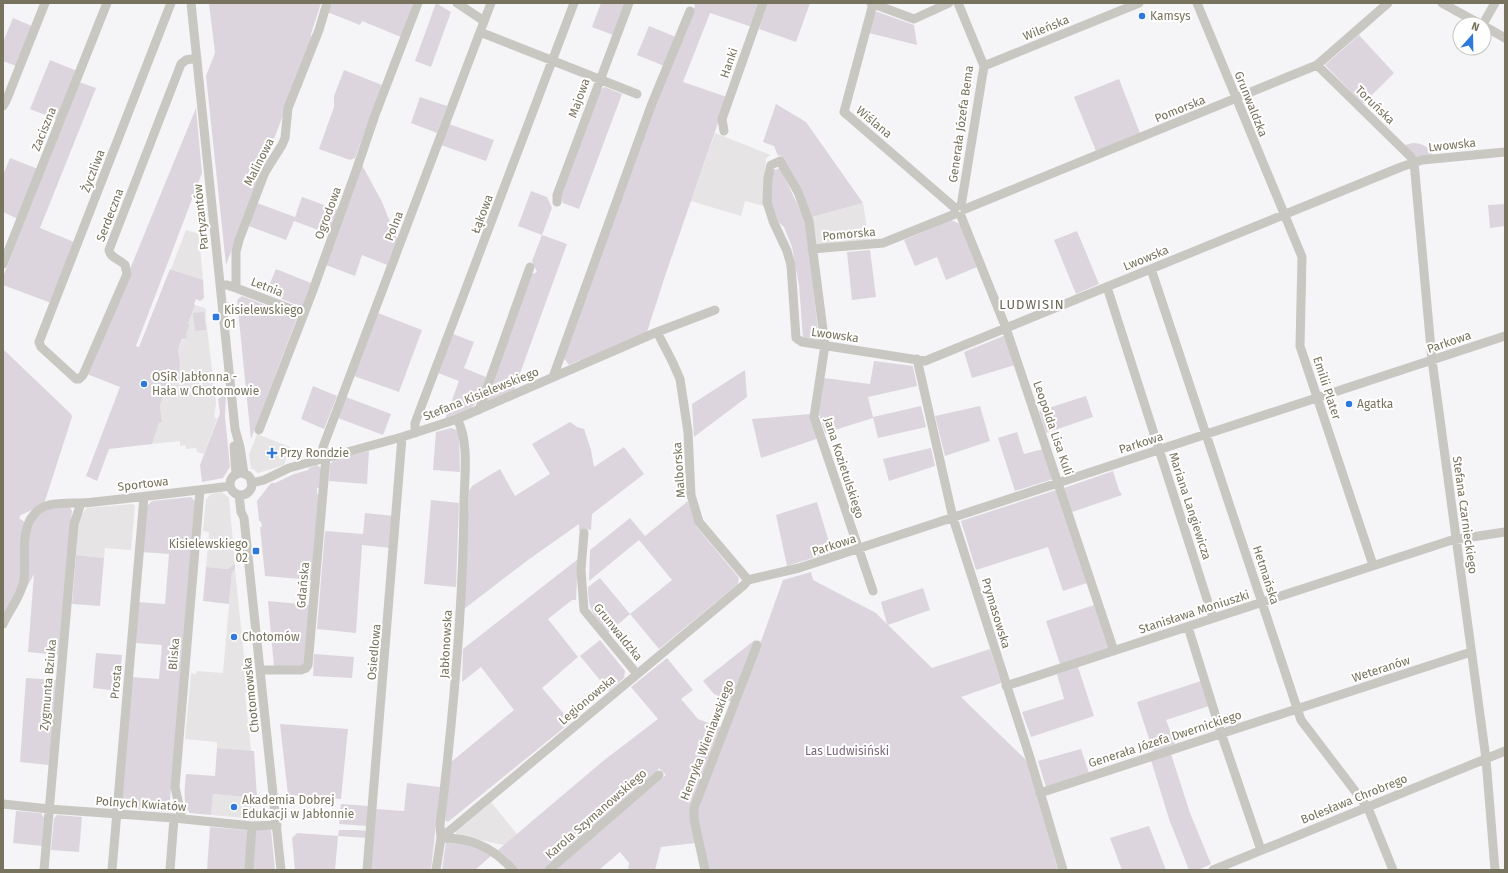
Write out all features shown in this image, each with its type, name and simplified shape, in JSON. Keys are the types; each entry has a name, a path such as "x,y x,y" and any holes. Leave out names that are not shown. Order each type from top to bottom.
{"street":[{"path":"3,106 45,3"},
{"name":"Zaciszna","path":"3,264 107,3"},
{"name":"Życzliwa","path":"41,348 40,341 171,3"},
{"name":"Partyzantów","path":"191,3 235,429 240,447 240,474"},
{"name":"Malinowa","path":"236,288 236,252 238,240 265,172 285,138 288,108 319,30 326,3"},
{"name":"Ogrodowa","path":"259,430 304,314 375,115 418,3"},
{"path":"457,3 484,21"},
{"name":"Polna","path":"324,458 323,447 491,3"},
{"name":"Łąkowa","path":"415,433 415,423 574,3"},
{"name":"Majowa","path":"557,202 557,195 629,3"},
{"name":"Hanki","path":"724,131 722,119 763,3"},
{"name":"Wiślana","path":"948,3 914,19 872,3 844,112 959,211"},
{"name":"Generała Józefa Bema","path":"958,3 984,66 959,211"},
{"name":"Wileńska","path":"984,66 1139,3"},
{"name":"Grunwaldzka","path":"1197,3 1284,214"},
{"name":"Pomorska","path":"812,249 883,243 1317,65 1388,3"},
{"path":"1442,3 1466,16"},
{"path":"1488,16 1495,3"},
{"path":"553,377 651,106 690,11"},
{"path":"1492,30 1505,38"},
{"path":"480,32 637,94"},
{"name":"Serdeczna","path":"41,348 74,378 79,379 83,375 126,274 125,265 111,255 109,250 181,64 186,60 197,58"},
{"name":"Toruńska","path":"1317,65 1411,157 1414,162"},
{"name":"Lwowska","path":"796,337 802,342 925,360 1414,162 1505,152"},
{"name":"Jana Kozietulskiego","path":"796,337 791,265 787,251 767,202 770,167 773,163 780,160 798,192 809,221 825,345 814,417 873,591"},
{"name":"Stefana Czarnieckiego","path":"1414,162 1432,360 1486,759 1495,870"},
{"name":"Leopolda Lisa Kuli","path":"959,211 1006,328 1114,651"},
{"name":"Emilii Plater","path":"1284,214 1302,257 1300,346 1373,565"},
{"path":"479,410 530,267"},
{"name":"Hetmańska","path":"1151,269 1301,720 1368,808 1393,870"},
{"name":"Letnia","path":"220,285 227,285 236,288 304,314"},
{"name":"Mariana Langiewicza","path":"1107,287 1213,618"},
{"name":"Stefana Kisielewskiego","path":"252,482 264,480 289,468 402,437 457,419 657,332 714,310"},
{"name":"Malborska","path":"657,332 680,379 688,432 691,495 699,522 748,580"},
{"name":"Parkowa","path":"748,580 785,572 859,549 1505,336"},
{"name":"Prymasowska","path":"917,359 953,518 1063,870"},
{"name":"Jabłonowska","path":"436,870 441,838 440,825 451,735 458,653 464,525 464,435 457,419"},
{"name":"Osiedlowa","path":"367,870 402,437"},
{"name":"Gdańska","path":"260,670 301,670 306,668 308,665 324,458"},
{"path":"240,474 249,477 252,482 251,488 242,494 234,492 230,486 231,480 240,474"},
{"name":"Sportowa","path":"3,624 24,581 25,540 28,523 32,515 40,509 49,505 144,497 230,486"},
{"name":"Bliska","path":"170,870 178,818 176,787 200,490"},
{"name":"Chotomowska","path":"242,494 247,512 244,518 281,870"},
{"name":"Prosta","path":"112,870 144,497"},
{"name":"Zygmunta Bziuka","path":"44,870 74,524 81,503"},
{"name":"Stanisława Moniuszki","path":"1006,686 1456,539 1505,532"},
{"name":"Grunwaldzka","path":"584,533 581,570 584,610 637,674"},
{"name":"Legionowska","path":"441,838 744,585 748,580"},
{"path":"1188,627 1221,733 1261,850"},
{"name":"Henryka Wieniawskiego","path":"705,870 694,819 694,808 757,645"},
{"name":"Weteranów","path":"1297,708 1471,652"},
{"name":"Generała Józefa Dwernickiego","path":"1040,793 1297,708"},
{"name":"Bolesława Chrobrego","path":"1213,870 1505,751"},
{"name":"Karola Szymanowskiego","path":"549,870 658,775"},
{"name":"Polnych Kwiatów","path":"3,804 49,809 178,818 252,826 277,825"},
{"path":"249,870 252,826"},
{"path":"441,838 462,839 483,846 503,860 512,870"}],"shaded area":[{"path":"715,133 771,155 766,158 764,206 745,201 741,216 691,201"},
{"path":"863,203 869,240 817,245 812,217"},
{"path":"186,230 199,234 203,281 171,269"},
{"path":"195,305 205,308 206,311 216,403 214,417 217,419 204,454 197,452 196,448 186,449 185,445 180,446 180,441 152,444 159,423 162,422 160,405 169,382 178,381 180,363 178,350 190,325 188,324"},
{"path":"257,434 290,447 284,465 258,473 251,468 249,455"},
{"path":"222,492 229,498 235,564 228,569 206,567 209,532 203,531 206,499 211,494"},
{"path":"133,504 135,506 131,550 105,548 104,558 76,555 78,519 87,508"},
{"name":"Chotomów","path":"235,570 248,693 245,693 251,751 217,748 217,742 185,739 191,673 196,674 197,671 223,673 232,572"},
{"name":"Akademia Dobrej Edukacji w Jabłonnie","path":"213,794 257,798 255,819 211,815"},
{"path":"491,802 517,834 504,845 456,835 456,831"}],"green space":[{"path":"209,3 321,3 311,34 312,39 226,265 206,76 215,53"},
{"path":"329,3 413,3 401,37 362,21 360,25 327,12"},
{"path":"436,3 451,12 431,67 415,61"},
{"path":"601,3 626,3 613,35 592,27"},
{"path":"693,3 760,3 752,27 710,13 683,82 727,97 647,332 579,364 580,360 569,365 563,357 654,107 695,6"},
{"path":"767,3 810,3 796,42 759,29"},
{"path":"875,11 914,25 917,45 869,33"},
{"path":"13,18 32,26 16,66 3,61 3,42"},
{"path":"649,26 676,37 664,66 637,55"},
{"path":"1359,35 1394,73 1363,104 1325,65"},
{"path":"50,60 77,71 58,120 30,109"},
{"path":"344,70 382,85 355,158 350,160 319,149 334,107 334,96"},
{"path":"1119,79 1140,133 1096,151 1074,97"},
{"path":"79,82 96,88 40,228 74,242 51,303 3,285 3,277"},
{"path":"605,87 622,94 579,209 563,203 560,196 599,90"},
{"path":"420,97 447,106 437,133 411,123"},
{"path":"776,104 806,122 863,203 812,217 781,155 778,156 774,146 763,142"},
{"path":"196,108 202,173 136,346 139,347 170,269 203,280 204,298 200,301 196,299 194,304 195,305 188,324 190,325 186,334 187,338 182,339 178,350 180,363 178,381 169,382 160,405 162,422 159,423 152,444 109,449 97,481 86,476 120,387 87,374"},
{"path":"449,124 494,140 486,161 441,145"},
{"path":"1413,143 1425,146 1430,150 1433,156 1417,158 1405,145"},
{"path":"10,158 38,169 18,219 3,212 3,175"},
{"path":"362,165 382,202 397,239 387,265 362,255 355,276 326,265"},
{"path":"780,168 805,220 819,340 803,338 799,285 792,247 784,227 777,221 770,205 772,171"},
{"path":"531,191 547,197 552,208 542,235 518,226"},
{"path":"302,197 338,210 329,234 294,221 286,240 249,226 257,203 295,217"},
{"path":"1505,204 1505,226 1490,228 1488,205"},
{"path":"951,220 960,224 977,267 946,280 937,257 915,266 904,240"},
{"path":"1077,231 1099,284 1076,294 1054,240"},
{"path":"542,235 567,244 514,390 486,402 530,275 537,272 532,261"},
{"path":"870,250 876,297 852,300 847,252"},
{"path":"276,269 311,283 302,307 266,293"},
{"path":"242,296 297,318 251,439 237,300"},
{"path":"204,312 206,330 195,331 193,313"},
{"path":"378,313 422,330 399,392 354,376"},
{"path":"453,334 474,342 464,368 486,377 477,402 469,409 445,419 459,381 438,373"},
{"path":"1006,335 1015,365 972,378 964,352"},
{"path":"3,349 71,414 72,417 44,504 21,515 19,518 26,523 21,580 3,619"},
{"path":"874,361 913,366 917,386 868,397 873,417 921,406 926,427 878,438 873,418 825,433 819,414 824,378 870,384"},
{"path":"745,370 747,397 694,437 692,404"},
{"path":"313,386 337,396 324,429 301,419"},
{"path":"223,395 226,395 225,417 230,467 223,478 202,482 200,465 220,413 218,399"},
{"path":"1086,396 1093,417 1046,433 1039,411"},
{"path":"346,397 391,414 383,435 338,418"},
{"path":"980,406 990,441 945,456 935,416"},
{"path":"810,414 819,438 761,458 752,419"},
{"path":"570,422 577,427 584,429 591,450 594,467 624,447 644,474 592,514 591,530 583,529 579,531 579,524 528,560 464,609 469,491 472,486 500,469 515,496 550,474 532,444"},
{"path":"451,428 457,430 459,434 460,472 433,470 436,432"},
{"path":"1017,432 1024,454 1043,449 1053,479 1015,491 998,438"},
{"path":"931,448 935,466 889,481 883,459"},
{"path":"369,451 367,484 329,481 330,464 334,460"},
{"path":"317,465 321,468 319,488 317,488 317,494 319,495 312,580 265,576 260,527 262,527 259,520 257,501 271,483 275,483"},
{"path":"1113,471 1122,495 1072,512 1064,488"},
{"path":"1056,490 1087,583 1063,591 1048,547 976,570 961,521"},
{"path":"191,497 195,501 169,812 121,808 132,677 159,679 162,645 135,643 138,602 165,604 169,554 142,552 146,507 152,501"},
{"path":"431,500 459,503 456,587 424,584"},
{"path":"688,501 696,526 739,578 738,584 659,649 630,614 672,580 639,540 589,581 590,550 630,518 645,536"},
{"path":"817,502 832,552 787,566 776,515"},
{"path":"50,507 70,507 72,511 58,655 28,652 34,574 27,587 29,532 32,520"},
{"path":"365,513 394,516 391,548 362,545 356,633 317,629 325,531 363,534"},
{"path":"76,555 104,558 100,606 72,604"},
{"path":"578,559 576,600 572,600 548,619 578,657 542,688 571,722 448,822 445,820 451,762 514,710 481,667 462,682 463,649"},
{"path":"235,564 235,570 232,572 229,604 203,601 206,567 228,569"},
{"name":"Las Ludwisiński","path":"811,572 813,580 876,613 887,624 881,602 923,588 930,610 888,625 932,668 990,649 1001,683 961,697 1027,761 1058,870 707,870 696,811 783,580"},
{"path":"600,578 630,614 608,633 593,612 589,602 588,587"},
{"path":"268,601 310,605 304,664 302,666 274,667"},
{"path":"1094,605 1109,648 1060,664 1046,621"},
{"path":"756,639 732,702 714,694 703,681"},
{"path":"600,640 625,671 624,678 609,691 580,656"},
{"path":"96,653 122,655 119,691 93,688"},
{"path":"314,654 354,657 352,678 313,676"},
{"path":"667,658 693,690 681,699 698,719 722,728 690,810 695,843 661,847 655,870 628,870 629,863 620,852 599,870 555,870 666,775 659,768 655,774 543,870 518,870 507,857 498,850 603,761 658,719 631,687"},
{"path":"1078,667 1094,716 1031,737 1022,712 1064,699 1057,674"},
{"path":"26,678 56,680 49,765 20,762"},
{"path":"1201,681 1209,706 1166,720 1175,744 1153,751 1137,702"},
{"path":"280,724 348,729 341,799 288,795"},
{"path":"217,748 254,751 257,798 213,794 211,815 190,813 187,809 185,800 186,774 215,776"},
{"path":"1081,749 1089,773 1046,787 1038,761"},
{"path":"1171,754 1190,813 1211,864 1198,870 1189,870 1169,819 1151,760"},
{"path":"407,783 440,787 431,870 370,870 375,809 404,811"},
{"path":"341,804 369,806 368,826 339,824"},
{"path":"16,811 41,813 44,818 42,846 13,843"},
{"path":"57,815 82,817 79,852 51,850 54,818"},
{"path":"1149,826 1166,870 1122,870 1110,838"},
{"path":"210,827 246,830 249,833 246,870 207,870"},
{"path":"256,830 271,830 275,870 252,870"},
{"path":"339,830 368,831 367,838 338,836"},
{"path":"297,833 338,836 335,870 295,870 292,838"},
{"path":"446,842 466,844 492,855 475,870 442,870"}],"place":[{"name":"Kamsys","path":"1142,16"},
{"name":"Kisielewskiego 01","path":"216,317"},
{"name":"OSiR Jabłonna - Hała w Chotomowie","path":"144,384"},
{"name":"Agatka","path":"1349,404"},
{"name":"Przy Rondzie","path":"272,453"},
{"name":"Kisielewskiego 02","path":"256,551"},
{"name":"Chotomów","path":"234,637"},
{"name":"Akademia Dobrej Edukacji w Jabłonnie","path":"234,807"}],"district":[{"name":"LUDWISIN","path":"1032,304"}]}
